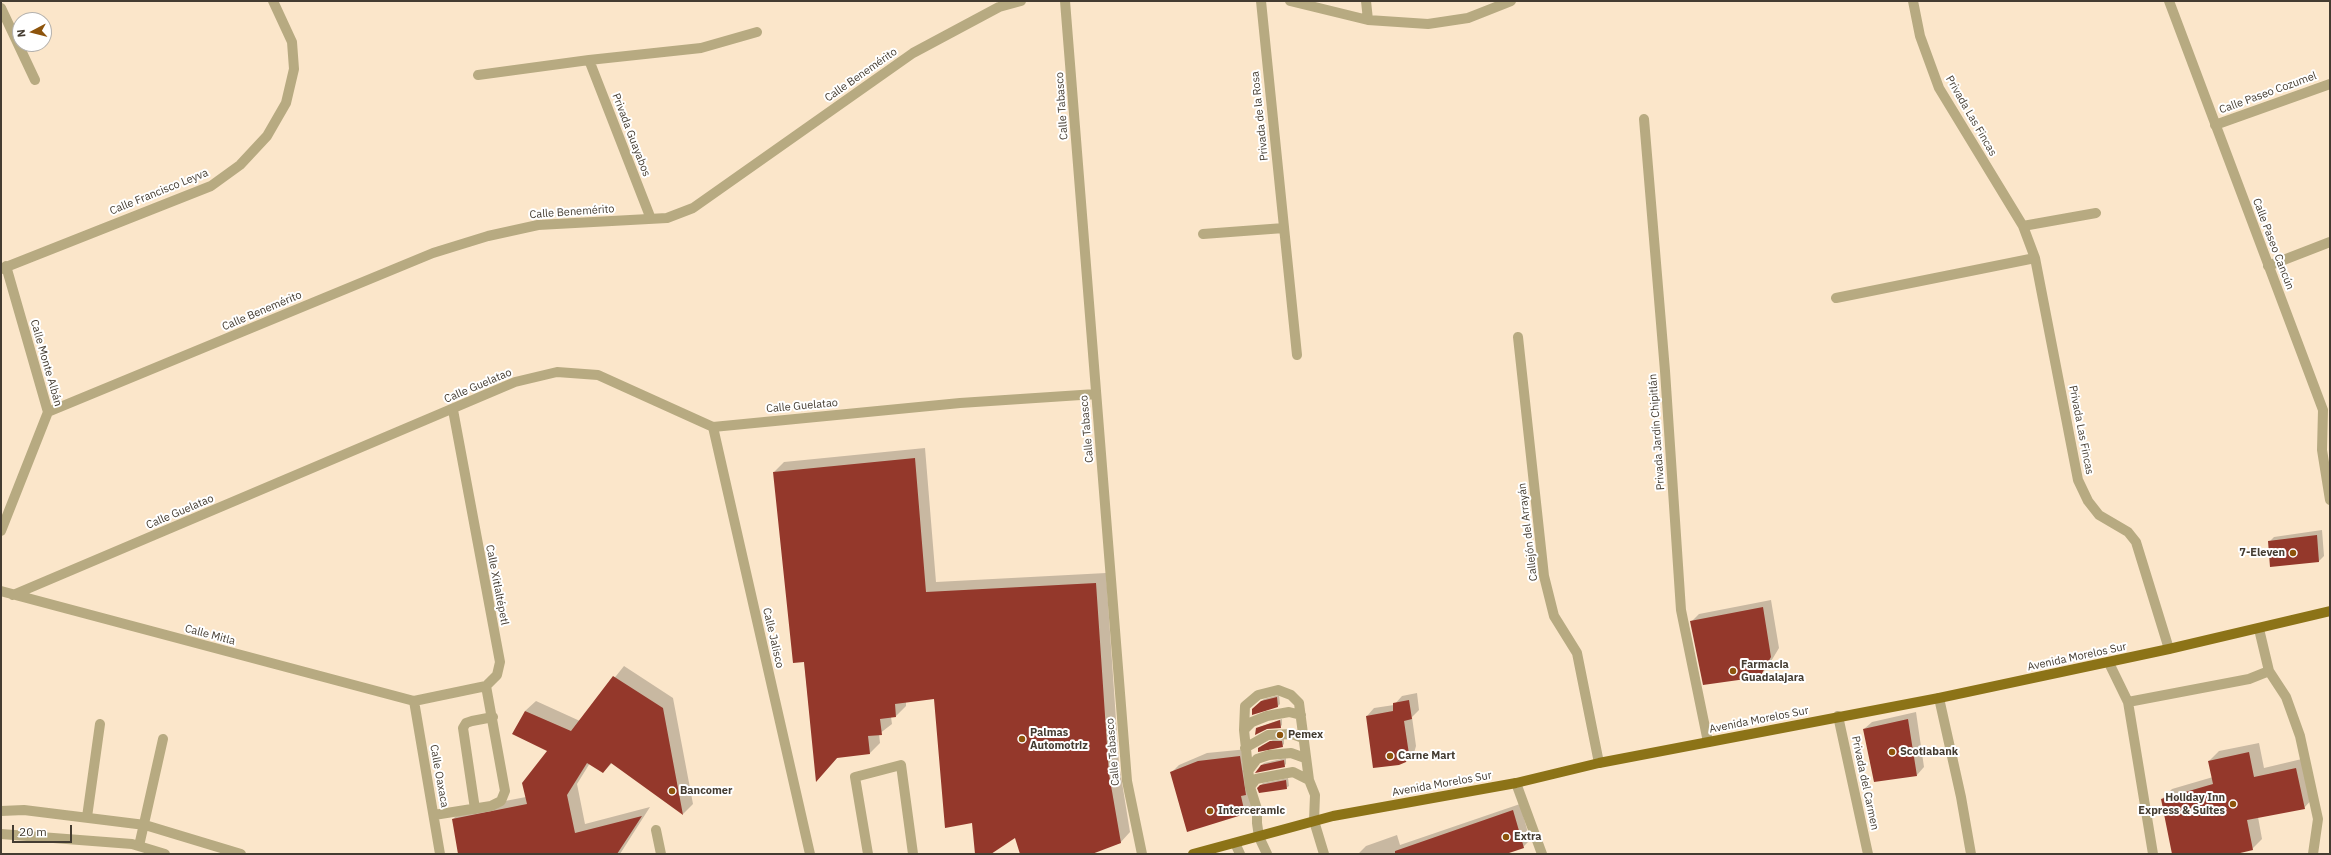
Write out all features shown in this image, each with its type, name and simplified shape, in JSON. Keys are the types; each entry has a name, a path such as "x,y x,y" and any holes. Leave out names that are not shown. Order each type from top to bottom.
{"main road":[{"name":"Avenida Morelos Sur","path":"1193,854 1314,821 1516,783 1600,763 1838,716 1939,698 2109,663 2259,629 2330,611"}],"street":[{"name":"Calle Francisco Leyva","path":"3,267 211,186 240,165 267,136 286,104 294,69 292,42 273,1"},
{"name":"Calle Benemérito","path":"48,412 433,253 488,236 538,225 651,220 667,218 693,208 913,53 999,7 1021,1"},
{"name":"Calle Tabasco","path":"1065,1 1127,781 1142,854"},
{"name":"Privada de la Rosa","path":"1261,1 1297,355"},
{"path":"1290,1 1368,20 1428,24 1468,18 1511,1"},
{"path":"1366,1 1368,20"},
{"name":"Privada Las Fincas","path":"1913,1 1920,36 1939,88 2023,226 2034,258 2078,480 2088,501 2099,515 2128,532 2136,542 2170,649"},
{"name":"Calle Paseo Cancún","path":"2168,1 2268,266 2327,409 2322,450 2330,500"},
{"path":"1,8 35,80"},
{"path":"478,76 589,60 701,48 757,32"},
{"name":"Privada Guayabos","path":"589,60 651,220"},
{"name":"Calle Paseo Cozumel","path":"2215,125 2330,84"},
{"name":"Privada Jardín Chipitlán","path":"1644,119 1665,371 1681,610 1708,742"},
{"path":"2023,226 2096,213"},
{"path":"1203,234 1284,228"},
{"path":"2268,266 2330,242"},
{"path":"1836,298 2034,258"},
{"name":"Calle Monte Albán","path":"1,531 48,412 3,267"},
{"name":"Callejón del Arrayán","path":"1518,337 1544,576 1554,616 1577,653 1600,763"},
{"name":"Calle Guelatao","path":"13,595 453,410 515,382 557,372 598,375 713,427 960,403 1096,394"},
{"name":"Calle Xitlaltépetl","path":"453,410 500,662 497,675 486,686"},
{"name":"Calle Jalisco","path":"713,427 810,854"},
{"name":"Calle Mitla","path":"1,591 414,701"},
{"path":"2259,629 2269,672 2286,697 2300,736 2318,819 2313,854"},
{"path":"2109,663 2128,702 2153,854"},
{"path":"2128,702 2249,679 2269,672"},
{"path":"414,701 486,686 493,717 505,791 501,801 491,806 434,815"},
{"path":"1267,854 1259,836 1256,823 1257,809 1250,787 1245,748 1245,706 1258,695 1278,690 1291,695 1299,703 1305,758 1309,780 1315,795 1314,821 1324,854"},
{"path":"1939,698 1961,797 1971,854"},
{"name":"Calle Oaxaca","path":"414,701 440,854"},
{"path":"1244,730 1252,722 1267,716 1289,712 1301,715"},
{"name":"Privada del Carmen","path":"1838,716 1868,854"},
{"path":"475,809 463,728 466,723 493,717"},
{"path":"87,817 100,724"},
{"path":"1245,748 1268,735 1292,734 1303,738"},
{"path":"138,846 145,825 163,739"},
{"path":"1248,771 1257,759 1269,755 1291,753 1305,758"},
{"path":"868,854 855,777 901,766 913,854"},
{"path":"1250,787 1256,779 1293,772 1309,780"},
{"path":"1516,783 1542,854"},
{"path":"1,811 24,810 145,825 240,854"},
{"path":"656,830 661,854"},
{"path":"1,834 22,834 138,846 165,854"},
{"path":"1235,843 1240,854"}],"building":[{"path":"915,458 926,592 1096,583 1109,774 1121,843 1092,854 1020,854 1015,838 991,854 975,854 972,823 945,828 934,699 895,704 896,717 880,719 882,735 868,736 870,754 837,758 816,782 804,662 793,663 773,472"},
{"path":"2317,535 2319,562 2270,567 2268,541"},
{"path":"1763,607 1771,657 1760,677 1703,685 1690,621"},
{"path":"613,676 663,708 683,815 611,763 603,773 587,763 567,795 575,833 642,816 617,854 458,854 452,819 527,804 522,783 547,751 512,734 525,711 571,731"},
{"path":"1277,697 1278,707 1252,715 1252,709 1261,701"},
{"path":"1409,700 1412,719 1404,721 1409,754 1406,762 1399,765 1373,768 1366,716 1393,711 1393,703"},
{"path":"1908,719 1917,776 1874,782 1863,729"},
{"path":"1280,720 1281,728 1267,729 1255,735 1256,728"},
{"path":"1270,741 1282,741 1283,747 1258,752 1258,748"},
{"name":"Holiday Inn Express & Suites","path":"2249,752 2254,777 2296,768 2305,809 2247,820 2253,850 2236,854 2172,854 2161,799 2213,784 2208,761"},
{"path":"1240,756 1246,795 1241,796 1245,814 1187,832 1170,772 1198,761"},
{"path":"1284,760 1285,767 1255,773 1261,765"},
{"path":"1286,780 1287,789 1259,793 1257,788 1260,785"},
{"path":"1513,810 1524,848 1506,854 1395,854 1395,851"}],"place":[{"name":"7-Eleven","path":"2293,553"},
{"name":"Farmacia Guadalajara","path":"1733,671"},
{"name":"Pemex","path":"1280,735"},
{"name":"Palmas Automotriz","path":"1022,739"},
{"name":"Scotiabank","path":"1892,752"},
{"name":"Carne Mart","path":"1390,756"},
{"name":"Bancomer","path":"672,791"},
{"name":"Holiday Inn Express & Suites","path":"2233,804"},
{"name":"Interceramic","path":"1210,811"},
{"name":"Extra","path":"1506,837"}]}
